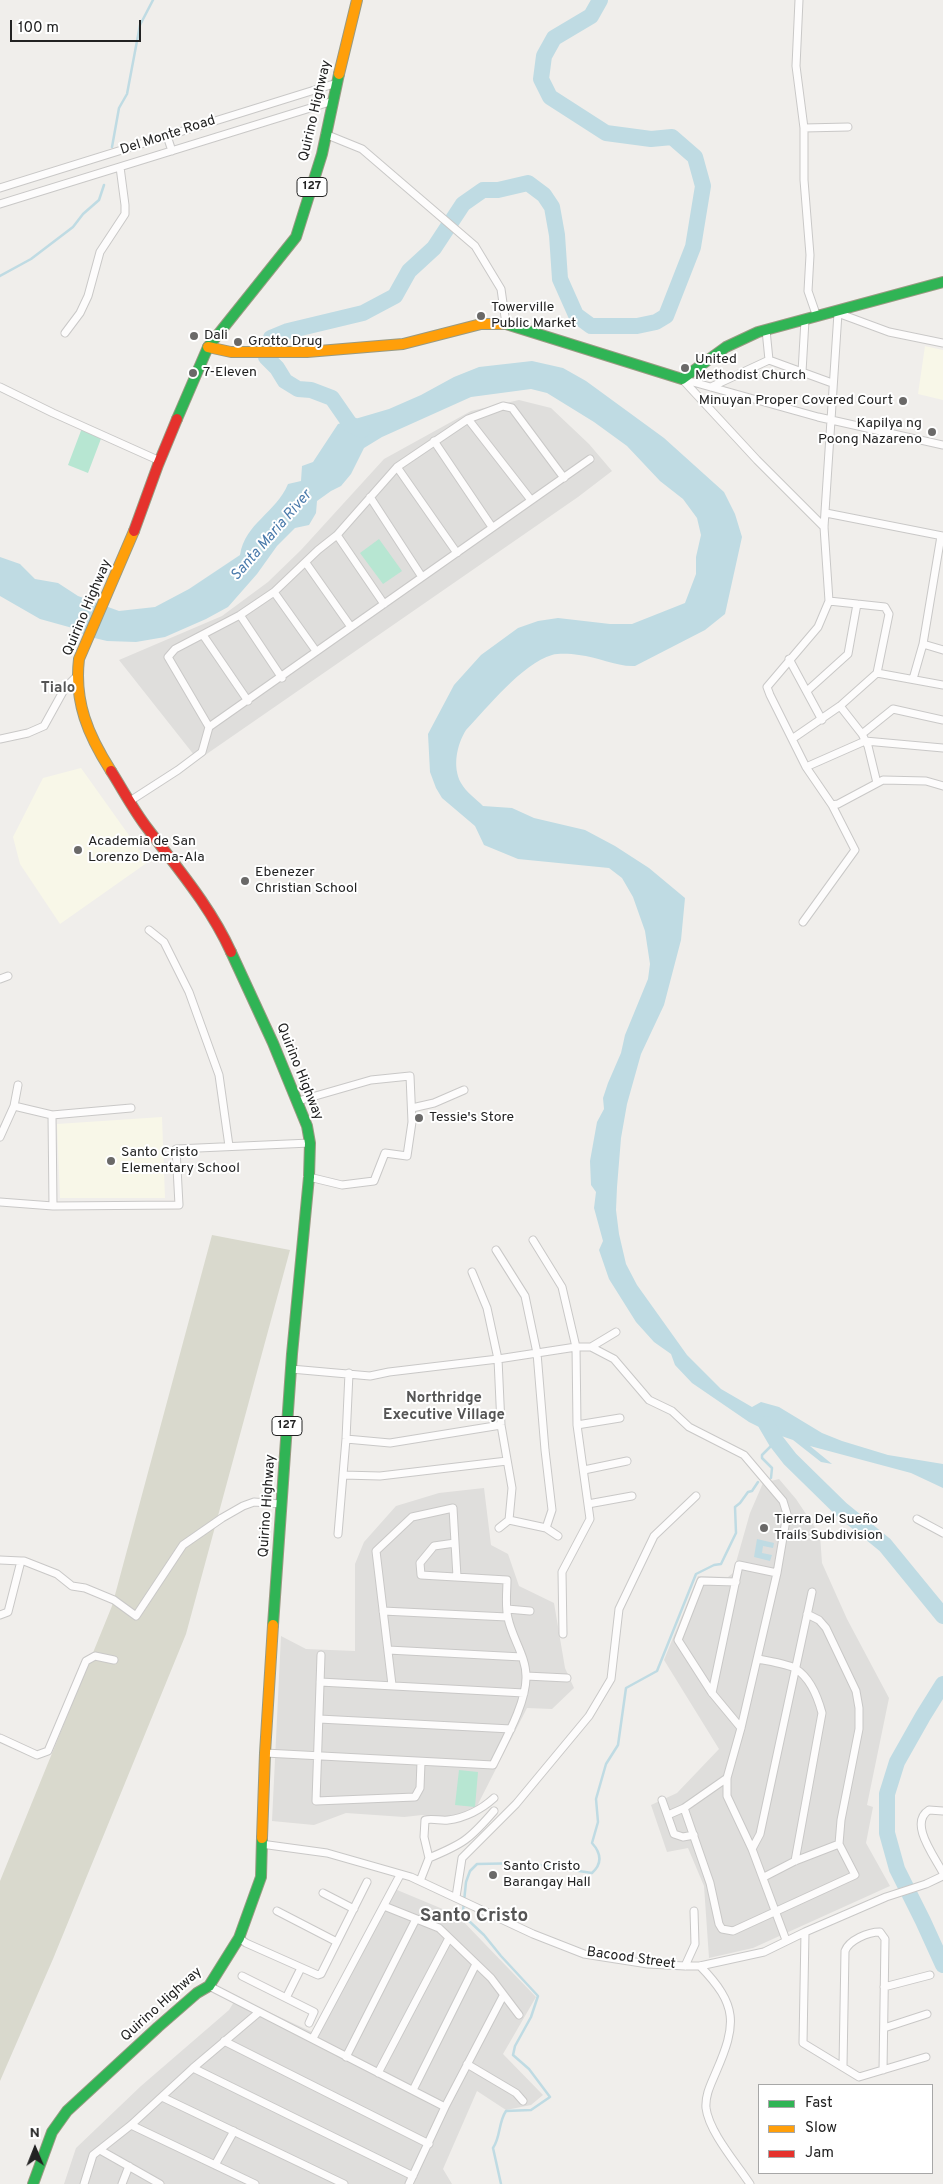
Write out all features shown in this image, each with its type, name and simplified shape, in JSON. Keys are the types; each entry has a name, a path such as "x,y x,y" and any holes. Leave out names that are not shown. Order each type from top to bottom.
{"main road":[{"name":"Quirino Highway","path":"33,2184 52,2132 67,2111 158,2027 209,1986 239,1938 261,1877 265,1753 281,1504 291,1368 309,1177 310,1143 307,1126 298,1101 254,1000 221,931 192,886 130,801 101,756 80,708 77,676 79,659 133,535 160,461 208,347 296,237 322,154 325,134 358,0"},
{"path":"208,347 231,352 307,352 403,344 480,324 506,324 682,379 726,347 766,330 837,313 943,282"}],"street":[{"path":"799,0 796,66 804,128 804,180 810,254 808,291 817,317"},
{"name":"Del Monte Road","path":"0,188 337,83"},
{"name":"Del Monte Road","path":"0,204 333,101"},
{"path":"804,128 848,127"},
{"path":"325,134 362,149 476,246 501,288 506,324"},
{"path":"167,136 172,151"},
{"path":"65,333 80,313 88,296 100,252 125,214 120,168"},
{"path":"803,922 854,850 832,805 806,768 767,687 818,627 829,601 824,527 837,313 889,332 943,343"},
{"path":"802,372 805,320"},
{"path":"766,330 770,360"},
{"path":"711,387 770,360 832,383"},
{"path":"682,379 830,419 943,445"},
{"path":"682,379 757,460 824,527"},
{"path":"0,387 160,461"},
{"path":"209,727 168,657 175,649 240,615 274,592 337,535 398,467 468,419 503,406 512,408 564,478"},
{"path":"468,419 531,500"},
{"path":"434,442 492,527"},
{"path":"130,801 202,752 209,727 282,678 316,651 590,459"},
{"path":"398,467 457,553"},
{"path":"370,497 422,577"},
{"path":"826,513 942,536 923,644 913,679"},
{"path":"337,535 384,604"},
{"path":"306,563 352,627"},
{"path":"274,592 316,651"},
{"path":"792,738 822,720 877,673 890,614 885,607 829,601"},
{"path":"807,691 848,654 857,604"},
{"path":"240,615 282,678"},
{"path":"203,635 248,701"},
{"path":"923,644 943,650"},
{"path":"789,659 822,720"},
{"path":"877,673 943,685"},
{"path":"0,739 28,733 44,726 65,688 77,676"},
{"path":"840,706 864,737 877,783"},
{"path":"806,768 864,737 893,710 943,720"},
{"path":"864,737 943,748"},
{"path":"832,805 838,804 883,780 926,782 943,786"},
{"path":"149,930 164,942 189,992 219,1075 229,1146"},
{"path":"0,979 8,976"},
{"path":"298,1101 371,1080 410,1076 412,1108 406,1156 385,1153 374,1181 342,1185 309,1177"},
{"path":"0,1137 14,1106 18,1085"},
{"path":"412,1108 434,1103 464,1090"},
{"path":"14,1106 52,1116 131,1108"},
{"path":"52,1116 53,1206"},
{"path":"0,1202 53,1206 179,1205 176,1148 310,1143"},
{"path":"532,1240 562,1287 576,1347 577,1425 590,1519 562,1572 563,1634"},
{"path":"496,1250 525,1296 537,1353 552,1510 546,1528"},
{"path":"472,1272 487,1308 498,1359 501,1426 512,1488 509,1520 499,1528"},
{"path":"591,1347 616,1332"},
{"path":"291,1368 349,1372 370,1376 576,1347 591,1347 614,1359 649,1400 672,1412 689,1427 744,1456 758,1470 783,1501 787,1514 777,1573 758,1659 727,1778 728,1796 764,1877 786,1940"},
{"path":"338,1534 346,1440 349,1372"},
{"path":"577,1425 620,1418"},
{"path":"346,1440 390,1443 501,1426"},
{"path":"343,1475 380,1476 507,1461"},
{"path":"584,1470 627,1461"},
{"path":"588,1504 632,1496"},
{"path":"457,1898 462,1858 516,1804 590,1716 611,1679 619,1609 654,1536 696,1496"},
{"path":"0,1560 21,1561 57,1574 72,1586 85,1588 114,1600 136,1616 183,1545 243,1506 254,1502 281,1504"},
{"path":"392,1686 376,1551 412,1517 454,1508 457,1577"},
{"path":"917,1519 943,1533"},
{"path":"509,1520 546,1528 558,1536"},
{"path":"265,1753 493,1765 524,1693 526,1676 522,1657 507,1617 507,1580 421,1574 420,1563 434,1546 455,1543"},
{"path":"0,1615 8,1612 21,1561"},
{"path":"712,1693 739,1565 777,1573"},
{"path":"736,1582 701,1581 678,1640 712,1693 741,1728"},
{"path":"752,1849 760,1834 812,1592"},
{"path":"507,1609 530,1611"},
{"path":"384,1611 507,1617"},
{"path":"684,1808 710,1884 722,1929 733,1931 856,1875 839,1844 841,1820 859,1729 859,1708 856,1691 826,1628 819,1620 807,1614"},
{"path":"388,1650 522,1657"},
{"path":"321,1655 316,1801 415,1797 420,1788 421,1762"},
{"path":"0,1738 37,1755 48,1751 86,1661 94,1656 114,1660"},
{"path":"758,1659 796,1668 811,1686 818,1699 822,1713 794,1861"},
{"path":"526,1676 567,1678"},
{"path":"320,1682 524,1693"},
{"path":"319,1719 510,1729"},
{"path":"668,1815 684,1808 727,1778"},
{"path":"420,1881 429,1858 424,1837 426,1819 448,1820 462,1816 483,1807 494,1798"},
{"path":"662,1800 674,1834 683,1837 694,1835"},
{"path":"943,1811 929,1810 922,1817 920,1823 922,1832 943,1874"},
{"path":"429,1858 470,1838 494,1811"},
{"name":"Bacood Street","path":"261,1844 327,1853 420,1881 550,1942 584,1954 631,1962 685,1966 700,1966 764,1952 786,1940 886,1897 926,1884 943,1874"},
{"path":"764,1877 794,1861 839,1844"},
{"path":"313,2038 399,1877"},
{"path":"239,1938 316,1975 321,1974 367,1882"},
{"path":"323,1893 354,1908"},
{"path":"384,1906 438,1928 491,1978 503,1996 520,2015"},
{"path":"277,1911 337,1942"},
{"path":"685,1966 695,1944 694,1911"},
{"path":"346,2056 416,1919"},
{"path":"805,1932 803,2043 859,2077 926,2057"},
{"path":"843,2066 845,1951 851,1942 874,1932 880,1932 885,1939 883,2070"},
{"path":"378,2073 449,1938"},
{"path":"413,2090 476,1964"},
{"path":"700,1966 726,1997 732,2022 728,2045 709,2087 706,2110 715,2131 750,2184"},
{"path":"286,1998 301,1968"},
{"path":"884,1987 930,1974"},
{"path":"242,1976 314,2012 309,2023"},
{"path":"209,1986 258,2013 313,2038 445,2108"},
{"path":"409,2184 467,2064 503,1996"},
{"path":"84,2184 94,2155 131,2125 193,2068 258,2013"},
{"path":"884,2028 928,2014"},
{"path":"224,2041 429,2144"},
{"path":"467,2064 516,2093 523,2101"},
{"path":"193,2068 413,2176"},
{"path":"162,2097 344,2184"},
{"path":"131,2125 256,2184"},
{"path":"215,2165 234,2131"},
{"path":"100,2150 160,2184"},
{"path":"122,2184 128,2166"}],"shaded area":[{"path":"925,346 943,350 943,400 918,394"},
{"path":"519,400 551,408 589,444 612,471 578,497 198,760 119,660 222,616 268,582 301,550 384,459 471,411"},
{"name":"Academia de San Lorenzo Dema-Ala","path":"81,768 148,862 60,924 20,864 13,837 43,778"},
{"name":"Santo Cristo Elementary School","path":"162,1117 165,1198 60,1198 57,1124"},
{"path":"212,1235 290,1250 186,1634 53,1959 0,2081 0,1881 112,1606"},
{"name":"Tierra Del Sueño Trails Subdivision","path":"779,1479 796,1499 820,1535 822,1563 847,1619 889,1698 867,1805 873,1807 866,1843 890,1886 753,1948 709,1958 704,1886 688,1848 667,1852 651,1805 677,1793 719,1749 664,1660 698,1576 728,1577 733,1573 750,1513 763,1483"},
{"path":"484,1488 491,1545 508,1554 519,1586 554,1603 565,1668 574,1688 552,1709 527,1708 476,1808 448,1819 422,1815 404,1817 346,1813 314,1825 272,1821 281,1636 306,1649 355,1651 355,1564 364,1542 396,1506 439,1493"},
{"path":"390,1887 457,1915 536,1997 503,2054 543,2095 531,2105 506,2110 477,2091 443,2169 452,2184 64,2184 76,2148 141,2086 229,2010 237,1997 312,2032"}],"green space":[{"path":"82,428 102,436 88,473 68,465"},
{"path":"379,539 402,571 383,584 360,553"},
{"path":"459,1770 478,1772 475,1807 455,1805"}],"water":[{"name":"Santa Maria River","path":"532,361 563,368 586,381 664,438 724,492 735,514 742,537 725,614 705,630 635,666 621,665 586,656 569,654 552,655 541,660 529,667 506,687 466,730 458,749 456,763 458,777 468,792 483,806 512,808 534,818 585,830 615,846 649,868 685,898 681,940 664,1005 641,1054 627,1104 621,1138 616,1210 626,1264 637,1285 687,1355 721,1389 752,1407 761,1402 779,1407 822,1433 842,1441 888,1455 943,1464 943,1488 911,1473 810,1446 832,1464 821,1462 793,1440 767,1431 749,1422 692,1383 675,1365 671,1354 654,1342 636,1322 609,1279 599,1250 603,1241 594,1208 596,1192 591,1185 590,1161 597,1122 604,1109 603,1098 621,1053 625,1035 648,979 650,964 645,931 633,897 622,878 609,868 518,859 484,845 475,826 442,798 430,772 428,734 454,685 481,655 518,628 538,621 558,618 610,624 632,624 685,603 696,574 696,557 701,535 697,518 683,499 660,481 627,446 594,422 547,393 531,389 471,397 382,437 364,448 351,474 341,486 317,501 316,513 309,525 295,528 277,546 257,574 228,607 165,637 136,642 107,641 86,636 76,629 40,619 0,596 0,557 20,564 35,579 58,583 78,596 119,611 155,607 189,589 240,555 248,534 276,503 288,484 301,481 302,466 313,462 338,424 389,409 421,395 454,377 479,367"},
{"path":"757,1539 774,1543 773,1548 763,1546 762,1553 772,1555 770,1561 754,1557"}],"waterway":[{"path":"112,147 119,108 127,94 140,25 153,0"},
{"path":"362,430 350,424 332,398 311,390 298,389 285,381 277,368 266,357 271,338 288,331 363,313 395,296 409,271 434,248 463,204 483,190 498,190 528,183 544,195 552,207 557,235 560,279 576,315 591,326 637,326 656,322 666,316 693,247 703,186 695,157 672,137 651,139 606,133 550,97 541,79 544,56 554,38 591,16 600,0"},
{"path":"0,276 31,259 73,227 83,214 99,200 104,185"},
{"path":"766,1424 790,1459 841,1509 885,1545 943,1616"},
{"path":"771,1478 772,1468 762,1458 762,1455 776,1441"},
{"path":"501,2184 493,2148 506,2111 531,2110 550,2097 529,2069 513,2055 515,2046 531,2017 538,1996 484,1935 469,1921 463,1911 466,1882 470,1871 477,1864 527,1863 592,1873 596,1869 600,1858 592,1843 598,1822 596,1799 606,1764 618,1745 626,1688 657,1671 696,1574 714,1565 721,1564 736,1533 735,1507 748,1492 752,1491 758,1482"},
{"path":"943,1684 897,1762 887,1794 887,1833 897,1869 943,1965"}],"traffic: fast":[{"path":"177,419 208,347 296,237 322,154 339,74"},
{"path":"506,324 682,379 726,347 758,332 943,282"},
{"path":"231,952 273,1043 307,1126 310,1143 309,1177 292,1354 273,1625"},
{"path":"33,2184 52,2132 67,2111 158,2027 197,1993 209,1986 239,1938 261,1877 262,1838"}],"traffic: slow":[{"path":"339,74 357,0"},
{"path":"208,347 231,352 307,352 403,344 481,324 506,324"},
{"path":"111,771 89,731 85,718 79,690 79,659 134,531"},
{"path":"262,1838 273,1625"}],"traffic: jam":[{"path":"134,531 177,419"},
{"path":"111,771 133,808 203,903 231,952"}],"place":[{"name":"Towerville Public Market","path":"481,316"},
{"name":"Dali","path":"194,336"},
{"name":"Grotto Drug","path":"238,342"},
{"name":"United Methodist Church","path":"685,368"},
{"name":"7-Eleven","path":"193,373"},
{"name":"Minuyan Proper Covered Court","path":"903,401"},
{"name":"Kapilya ng Poong Nazareno","path":"932,432"},
{"name":"Academia de San Lorenzo Dema-Ala","path":"78,850"},
{"name":"Ebenezer Christian School","path":"245,881"},
{"name":"Tessie's Store","path":"419,1118"},
{"name":"Santo Cristo Elementary School","path":"111,1161"},
{"name":"Tierra Del Sueño Trails Subdivision","path":"764,1528"},
{"name":"Santo Cristo Barangay Hall","path":"493,1875"}],"district":[{"name":"Tialo","path":"58,689"},
{"name":"Northridge Executive Village","path":"444,1408"},
{"name":"Santo Cristo","path":"474,1917"}]}
